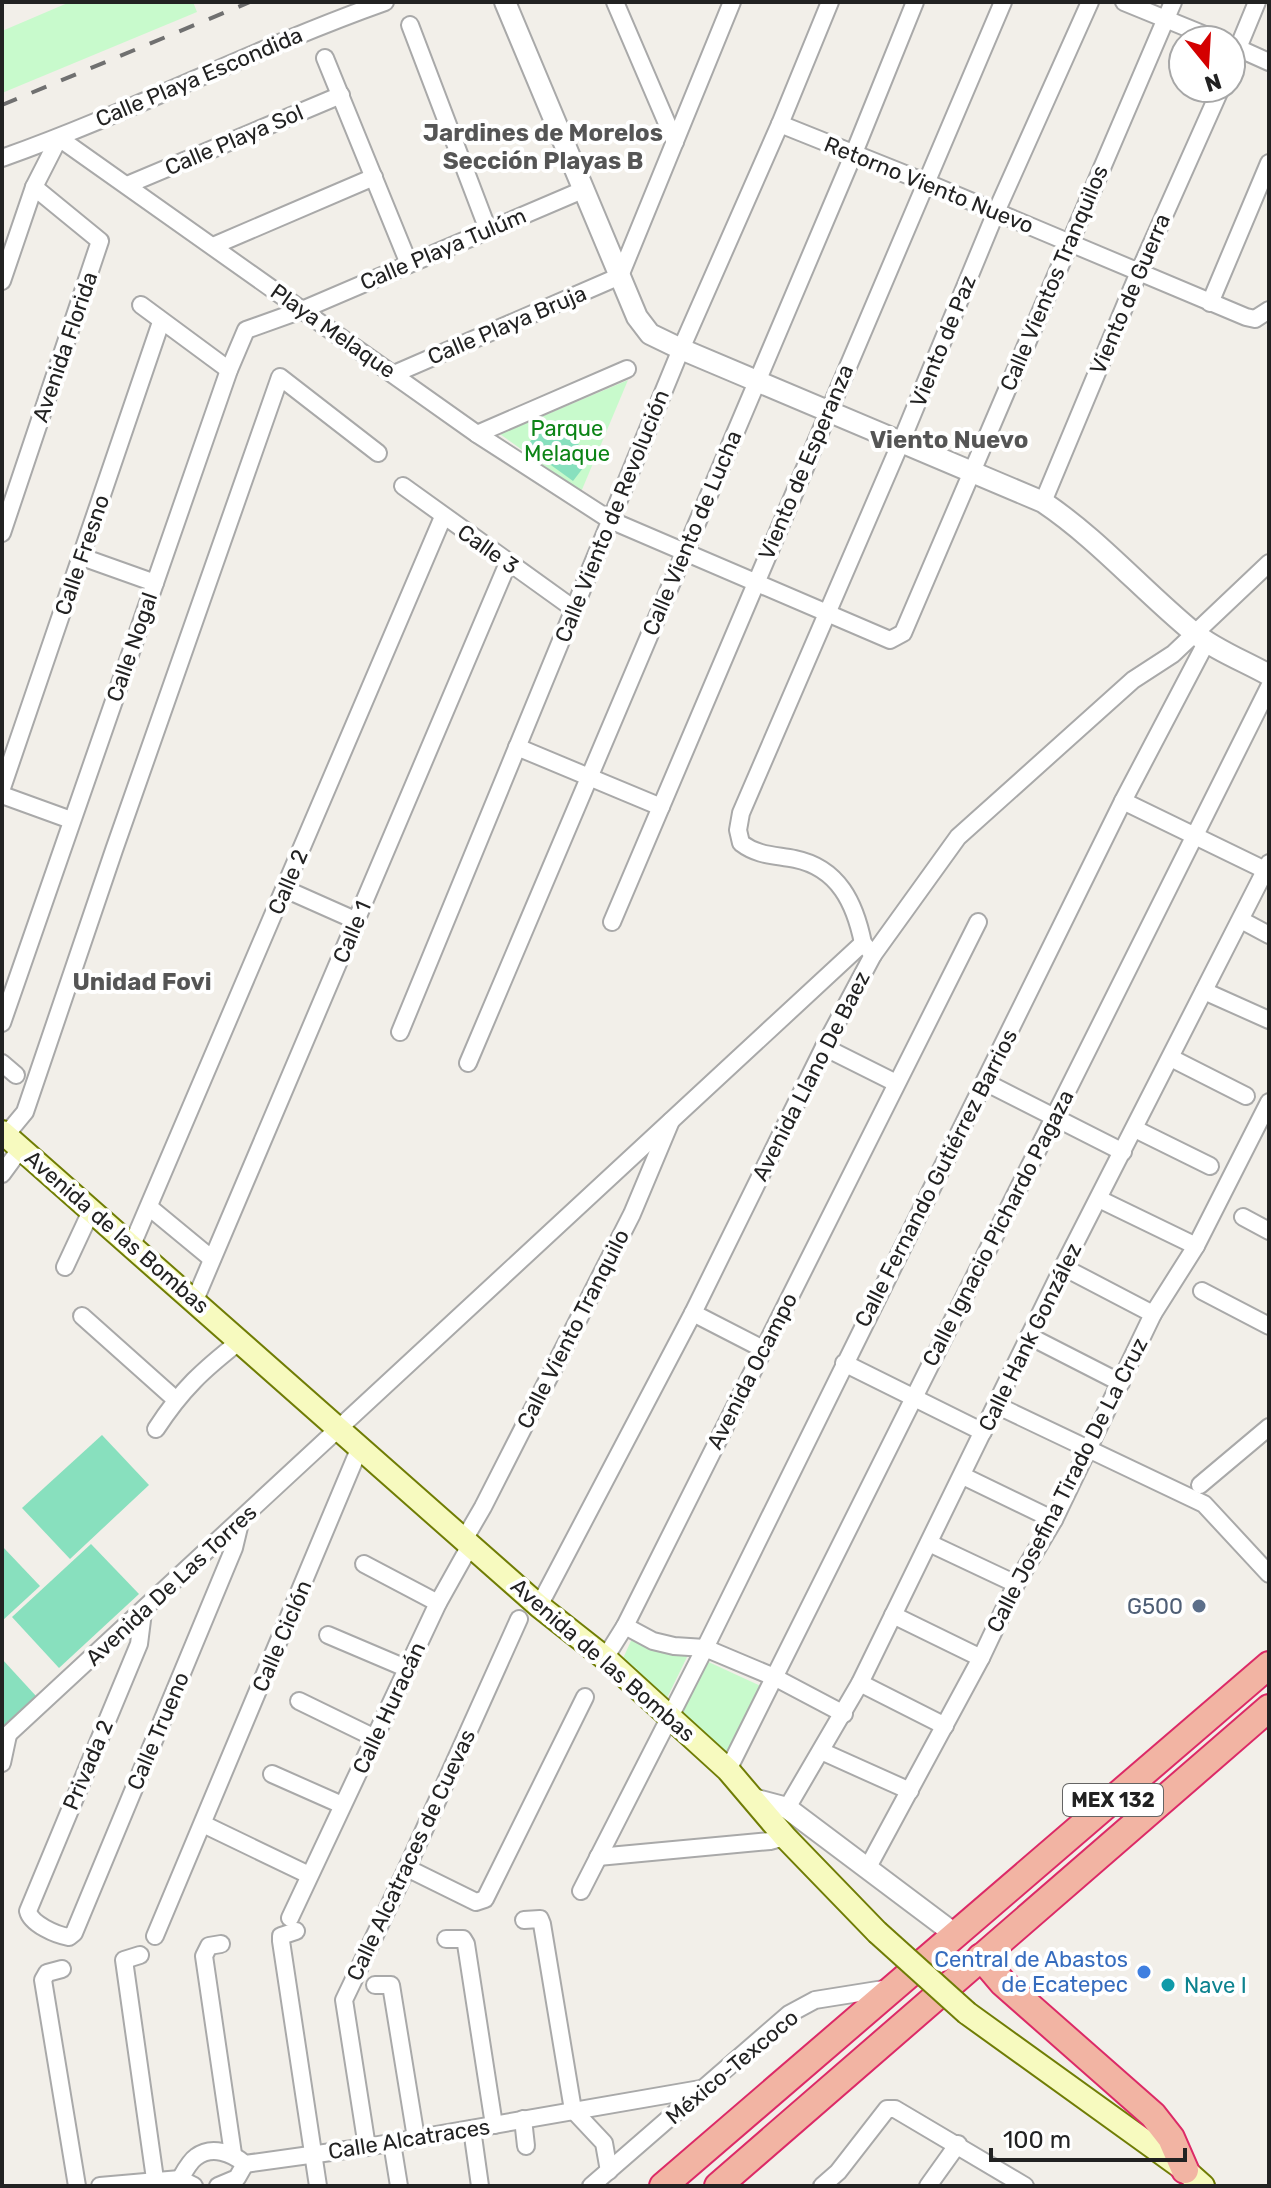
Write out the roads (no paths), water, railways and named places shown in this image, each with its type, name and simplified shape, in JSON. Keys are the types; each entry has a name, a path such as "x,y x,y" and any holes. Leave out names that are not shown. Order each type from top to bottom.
{"highway":[{"name":"MEX 132","path":"663,2186 1269,1665"},
{"name":"MEX 132","path":"718,2186 1269,1708"},
{"path":"981,1957 1003,1983 1153,2115 1171,2138 1194,2178"}],"main road":[{"name":"Avenida de las Bombas","path":"10,1138 539,1606 605,1658 728,1770 785,1837 877,1932 967,2013 1194,2178"}],"street":[{"name":"Calle Playa Escondida","path":"2,158 59,138 313,28 385,2"},
{"path":"505,2 620,276 642,326 650,334 1043,502 1201,637 1269,675"},
{"path":"615,2 675,142"},
{"path":"717,2 725,20"},
{"path":"620,276 732,2"},
{"name":"Calle Viento de Revolución","path":"400,1032 681,349 830,2"},
{"name":"Calle Viento de Lucha","path":"468,1063 854,153 915,2"},
{"name":"Viento de Esperanza","path":"612,922 1003,2"},
{"name":"Viento de Paz","path":"868,949 848,894 826,874 799,860 754,853 741,843 738,830 741,813 996,212 1090,2"},
{"path":"1124,2 1175,24"},
{"name":"Calle Vientos Tranquilos","path":"895,639 903,633 1173,2"},
{"path":"1246,24 1257,2"},
{"path":"410,25 488,230"},
{"path":"1247,52 1269,62"},
{"path":"325,58 409,264"},
{"name":"Calle Playa Sol","path":"127,185 341,95"},
{"name":"Viento de Guerra","path":"1043,502 1139,272 1214,104"},
{"name":"Retorno Viento Nuevo","path":"780,124 1210,303 1262,314"},
{"name":"Playa Melaque","path":"59,138 477,434 610,520 884,640 895,639"},
{"path":"2,281 34,187 59,138"},
{"path":"1210,303 1269,163"},
{"path":"213,246 374,177"},
{"name":"Avenida Florida","path":"2,533 100,241 34,187"},
{"name":"Calle Playa Tulúm","path":"302,310 585,189"},
{"name":"Calle Playa Bruja","path":"394,374 620,276"},
{"path":"141,305 229,370"},
{"name":"Calle Nogal","path":"2,1023 229,370 246,330 302,310"},
{"name":"Calle Fresno","path":"2,788 161,322"},
{"path":"477,434 627,369"},
{"path":"2,1174 10,1138 25,1112 280,377 378,453"},
{"name":"Calle 3","path":"403,486 574,609"},
{"name":"Calle 2","path":"132,1245 443,517"},
{"path":"82,557 155,583"},
{"name":"Calle 1","path":"195,1300 508,563"},
{"name":"Avenida Llano De Baez","path":"539,1606 693,1313 824,1047 868,949 958,837 1133,680 1201,637 1262,579 1269,563"},
{"name":"Calle Fernando Gutiérrez Barrios","path":"581,1891 985,1082 1201,637"},
{"name":"Calle Ignacio Pichardo Pagaza","path":"728,1770 1269,687"},
{"path":"517,747 661,807"},
{"path":"2,795 71,820"},
{"path":"1123,801 1195,837 1267,867"},
{"name":"Calle Hank González","path":"787,1808 860,1683 1063,1267 1267,867"},
{"path":"285,889 357,921"},
{"path":"1241,920 1269,935"},
{"name":"Avenida Ocampo","path":"605,1658 625,1626 978,922"},
{"name":"Avenida De Las Torres","path":"5,1738 241,1522 673,1116 868,949"},
{"path":"1204,991 1269,1020"},
{"path":"824,1047 896,1083"},
{"path":"1171,1058 1246,1096"},
{"path":"2,1063 16,1075"},
{"path":"985,1082 1123,1152"},
{"name":"Calle Josefina Tirado De La Cruz","path":"867,1869 981,1658 1016,1584 1054,1520 1153,1314 1196,1246 1269,1102"},
{"name":"Calle Viento Tranquilo","path":"468,1541 632,1214 673,1116"},
{"path":"1135,1129 1210,1166"},
{"path":"1099,1199 1196,1246"},
{"path":"149,1207 212,1259"},
{"path":"65,1267 92,1209"},
{"path":"1243,1217 1269,1231"},
{"path":"1063,1267 1153,1314"},
{"path":"1202,1291 1269,1326"},
{"path":"693,1313 763,1349"},
{"path":"82,1316 175,1399"},
{"path":"1029,1336 1121,1383"},
{"path":"156,1429 175,1399 199,1373 240,1341"},
{"path":"844,1363 983,1432"},
{"path":"996,1405 1204,1504 1269,1574"},
{"path":"1200,1485 1269,1427"},
{"name":"Calle Ciclón","path":"155,1936 360,1447"},
{"path":"963,1476 1054,1520"},
{"name":"Calle Trueno","path":"28,1917 63,1936 69,1937 74,1933 234,1548 241,1522"},
{"name":"Calle Huracán","path":"312,2154 281,1936 293,1924 309,1875 468,1541"},
{"path":"929,1543 1016,1584"},
{"path":"364,1564 438,1603"},
{"name":"Privada 2","path":"28,1917 139,1644 143,1612"},
{"path":"893,1615 981,1658"},
{"name":"Calle Alcatraces de Cuevas","path":"367,2147 344,2000 519,1619"},
{"path":"625,1626 653,1641 705,1648 774,1677 844,1714"},
{"path":"328,1635 408,1669"},
{"path":"860,1683 945,1726"},
{"path":"407,1868 476,1902 485,1899 585,1697"},
{"path":"299,1701 375,1738"},
{"path":"2,1763 5,1738"},
{"path":"821,1751 910,1791"},
{"path":"272,1774 342,1805"},
{"path":"753,1799 787,1808 956,1935"},
{"path":"203,1824 309,1875"},
{"path":"598,1857 785,1837"},
{"path":"524,1920 540,1919 542,1924 573,2110 604,2143 609,2171"},
{"path":"446,1939 458,1937 466,1944 494,2125"},
{"path":"221,1944 209,1946 204,1956 238,2170"},
{"path":"140,1955 124,1960 156,2183"},
{"path":"62,1969 47,1973 43,1980 77,2186"},
{"path":"375,1985 391,1985 416,2138"},
{"name":"México-Texcoco","path":"591,2186 789,2014 815,2000 892,1988"},
{"name":"Calle Alcatraces","path":"218,2186 238,2170 312,2154 706,2088"},
{"path":"822,2186 838,2172 887,2109 895,2109 958,2144 1025,2186"},
{"path":"523,2119 526,2146"},
{"path":"472,2129 480,2186"},
{"path":"392,2143 399,2186"},
{"path":"928,2186 958,2144"},
{"name":"Calle Alcatraces","path":"100,2186 187,2182 196,2156 218,2150 238,2170"},
{"path":"312,2154 318,2186"}],"railway":[{"path":"2,105 250,2"}],"place":[{"name":"G500","path":"1199,1606"},
{"name":"Central de Abastos de Ecatepec","path":"1144,1972"},
{"name":"Nave I","path":"1168,1985"}],"district":[{"name":"Jardines de Morelos Sección Playas B","path":"543,147"},
{"name":"Viento Nuevo","path":"949,440"},
{"name":"Unidad Fovi","path":"142,982"}],"park label":[{"name":"Parque Melaque","path":"567,440"}]}
